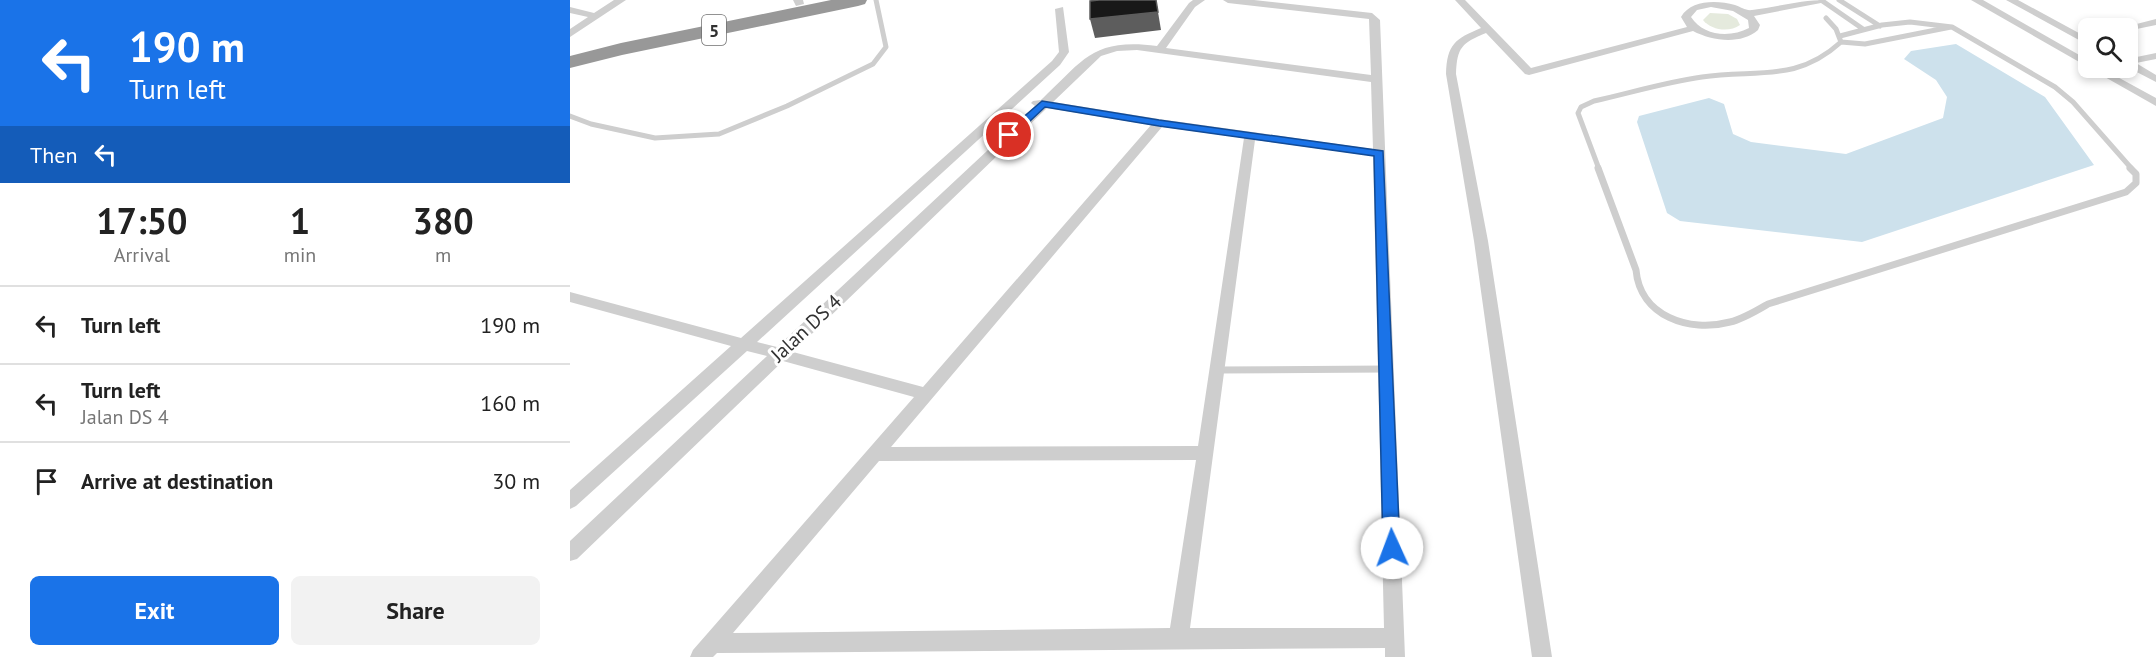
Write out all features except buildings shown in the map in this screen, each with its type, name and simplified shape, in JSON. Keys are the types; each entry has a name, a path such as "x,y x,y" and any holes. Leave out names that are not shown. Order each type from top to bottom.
{"highway":[{"name":"5","path":"570,53 799,2 819,0"},
{"name":"5","path":"570,62 621,49 858,0"}],"street":[{"path":"570,34 621,0"},
{"path":"1160,49 1192,5 1200,0"},
{"path":"706,650 1179,638 1395,647 1375,20 1372,16 1228,0"},
{"path":"1460,0 1529,72 1694,28 1715,35 1738,36 1753,30 1755,25 1748,14 1731,7 1698,3 1686,17 1694,28"},
{"path":"1748,14 1821,0"},
{"path":"1976,0 2078,58"},
{"path":"2011,0 2078,35"},
{"name":"Jalan DS 4","path":"570,501 1056,63 1064,52 1060,9"},
{"path":"570,10 596,16"},
{"path":"2138,26 2156,22"},
{"path":"1488,29 1459,42 1451,54 1452,74 1481,241 1542,657"},
{"name":"Jalan DS 4","path":"570,553 1097,54 1120,46 1160,49 1377,79"},
{"path":"2138,60 2156,56"},
{"path":"2138,69 2156,79"},
{"path":"2112,78 2156,103"},
{"path":"1016,99 1159,123 1379,153"},
{"path":"706,650 1159,123"},
{"path":"1179,638 1219,370 1250,135"},
{"path":"570,297 927,394"},
{"path":"875,454 1205,453"}],"lane":[{"path":"570,116 591,124 656,138 719,134 787,106 873,64 885,47 876,0"},
{"path":"1821,0 1863,29"},
{"path":"1839,0 1880,26"},
{"path":"1826,18 1834,26 1840,39"},
{"path":"1912,20 1935,22 1952,27 2055,87 2073,102 2136,174 2136,183 2126,192 1768,304 1729,322 1695,326 1663,315 1644,299 1635,283 1636,270 1578,113 1581,107 1594,101 1704,77 1756,76 1789,71 1818,61 1833,51 1840,39 1863,29 1880,26 1912,20"},
{"path":"1840,39 1864,44 1952,27"},
{"path":"1219,370 1386,369"}],"shaded area":[{"path":"1710,13 1728,14 1737,19 1740,25 1726,30 1715,28 1703,20"}],"water":[{"path":"1956,44 2045,97 2094,165 1862,242 1680,221 1667,213 1637,122 1639,116 1709,98 1724,104 1733,134 1751,142 1846,154 1943,118 1947,97 1936,80 1904,59 1911,51"}],"route":[{"path":"1009,135 1042,104 1159,123 1379,153 1392,548"}]}
